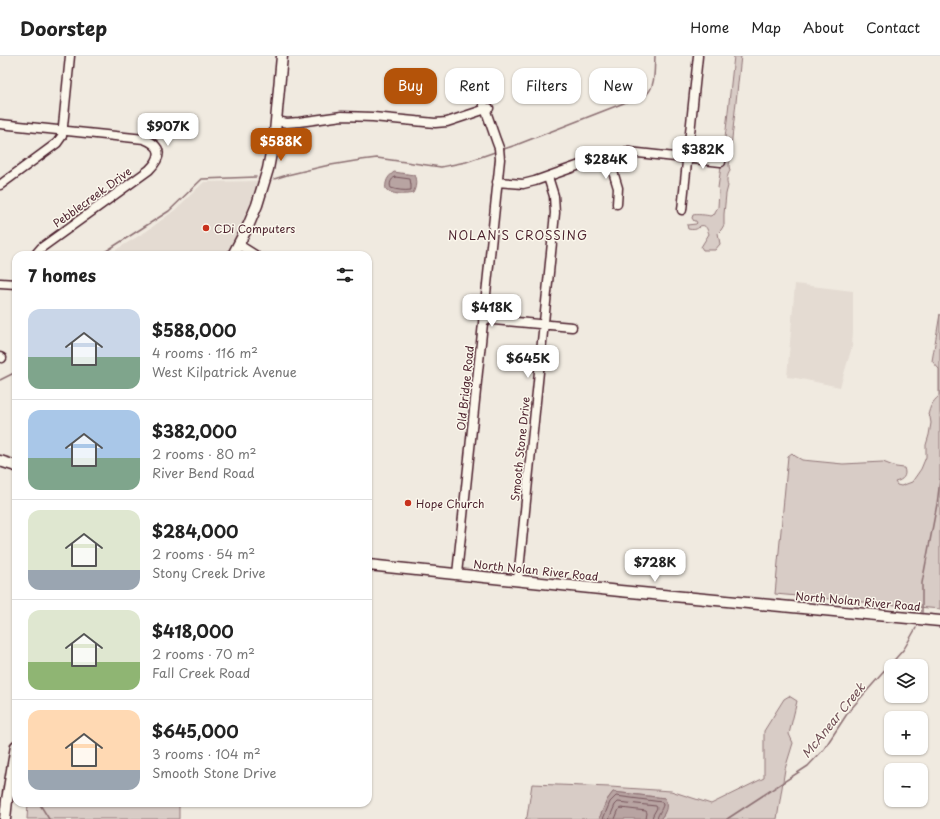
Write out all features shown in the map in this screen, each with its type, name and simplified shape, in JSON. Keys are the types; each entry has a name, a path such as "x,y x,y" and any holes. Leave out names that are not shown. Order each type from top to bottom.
{"main road":[{"path":"235,251 249,224 262,191 270,160 276,121 282,56"},
{"path":"0,462 12,465"},
{"name":"North Nolan River Road","path":"372,565 627,592 940,621"},
{"path":"5,819 12,770"}],"street":[{"path":"0,185 57,143 62,136 70,56"},
{"path":"682,210 698,56"},
{"name":"Old Bridge Road","path":"457,574 500,152 485,104"},
{"path":"276,121 299,122 342,116 373,117 435,123 447,122 487,109"},
{"name":"Pebblecreek Drive","path":"0,124 144,139 156,145 158,150 156,163 149,170 38,251"},
{"path":"497,182 523,184 548,177 608,155 629,152 721,162"},
{"path":"608,155 618,188 617,204"},
{"name":"Smooth Stone Drive","path":"518,580 555,213 554,196 548,177"},
{"path":"239,245 249,251"},
{"path":"0,283 12,284"},
{"path":"483,319 572,327"}],"shaded area":[{"path":"734,56 741,56 729,166 730,171 727,178 728,186 724,225 718,233 720,244 715,250 703,250 701,247 709,234 706,227 700,226 693,230 688,229 687,225 697,223 692,218 693,215 710,216 715,214 718,207 718,188"},
{"path":"261,181 253,204 230,251 114,251 147,231 175,210 204,182"},
{"path":"795,284 853,291 852,347 840,387 787,377"},
{"path":"940,314 940,609 775,594 788,456 792,453 802,460 843,464 883,462 896,467 904,468 904,477 895,482 897,485 901,486 912,482 921,469 926,457 926,445 931,423 928,415 932,405 939,396 939,369 932,361"},
{"path":"789,696 797,701 789,734 793,743 785,769 777,819 660,819 664,814 665,798 613,792 607,800 599,819 525,819 527,817 532,784 671,791 711,804 764,778 764,731 784,699"},
{"path":"28,807 179,807 179,819 27,819"}],"water":[{"path":"394,172 414,175 416,184 413,193 395,193 386,189 387,180"},
{"path":"613,792 665,798 666,810 660,819 599,819 607,800"}],"waterway":[{"path":"504,149 647,94 652,86 655,56"},
{"path":"274,179 325,166 377,158 441,167 466,162 495,152"},
{"path":"106,251 169,211 202,179 256,177"},
{"path":"0,380 12,374"},
{"name":"McAnear Creek","path":"922,612 922,583 940,480"},
{"name":"McAnear Creek","path":"727,819 808,766 824,749 849,711 904,649 916,628"},
{"name":"McAnear Creek","path":"42,807 49,819"}],"place":[{"name":"CDi Computers","path":"206,228"},
{"name":"Hope Church","path":"408,503"}],"district":[{"name":"NOLAN'S CROSSING","path":"518,235"}]}
